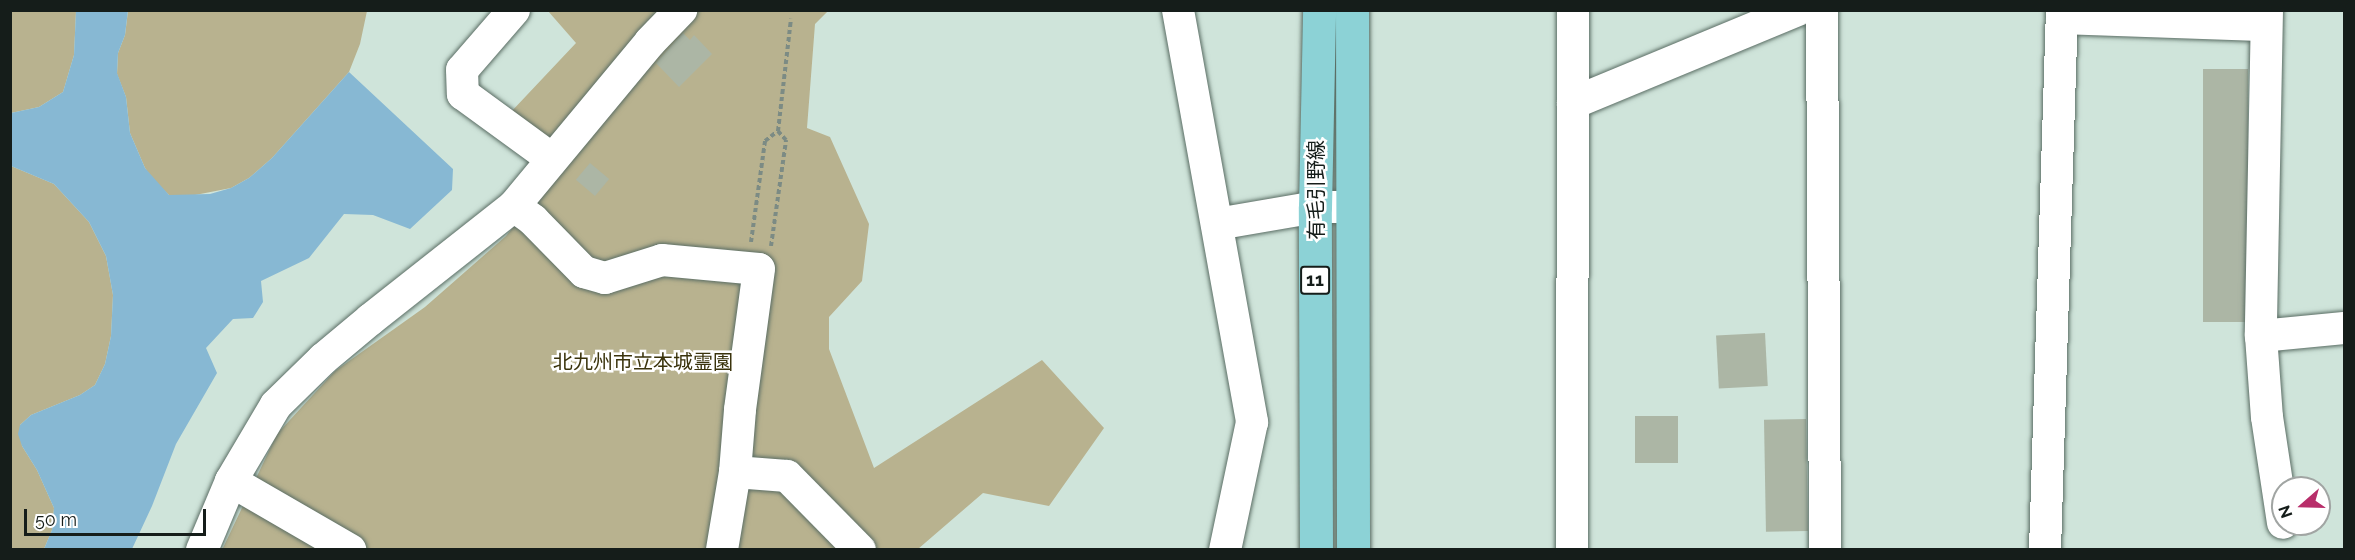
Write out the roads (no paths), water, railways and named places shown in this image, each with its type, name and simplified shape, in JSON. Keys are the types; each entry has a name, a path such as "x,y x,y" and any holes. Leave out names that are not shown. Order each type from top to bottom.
{"main road":[{"name":"有毛引野線","path":"1316,549 1315,207 1319,10"},
{"name":"有毛引野線","path":"1352,10 1353,549"}],"street":[{"path":"514,10 462,70 463,94 552,159"},
{"path":"202,549 231,481 276,405 315,366 514,206 650,42 681,10"},
{"path":"1178,10 1252,422 1225,549"},
{"path":"1572,549 1573,10"},
{"path":"1573,103 1797,10"},
{"path":"1822,10 1825,549"},
{"path":"2045,549 2062,14 2266,18 2261,336 2267,417 2276,476"},
{"path":"514,206 533,220 584,272 604,278 662,260 760,263 740,410 735,472 722,549"},
{"path":"1217,224 1315,207 1351,207"},
{"path":"2261,336 2344,328"},
{"path":"735,472 787,476 860,549"},
{"path":"231,481 350,549"}],"water":[{"path":"128,10 125,35 118,53 117,73 126,97 130,133 145,168 169,195 210,194 231,188 249,178 272,158 349,72 453,169 452,190 410,229 373,215 344,214 309,258 261,281 263,302 253,318 233,319 206,348 217,373 176,444 152,506 132,549 44,549 52,530 54,508 37,470 22,446 18,434 20,425 31,415 80,395 95,385 105,364 111,336 113,295 106,256 89,222 54,184 11,166 11,113 39,107 63,92 74,55 76,11"}],"park label":[{"name":"北九州市立本城霊園","path":"643,362"}]}
